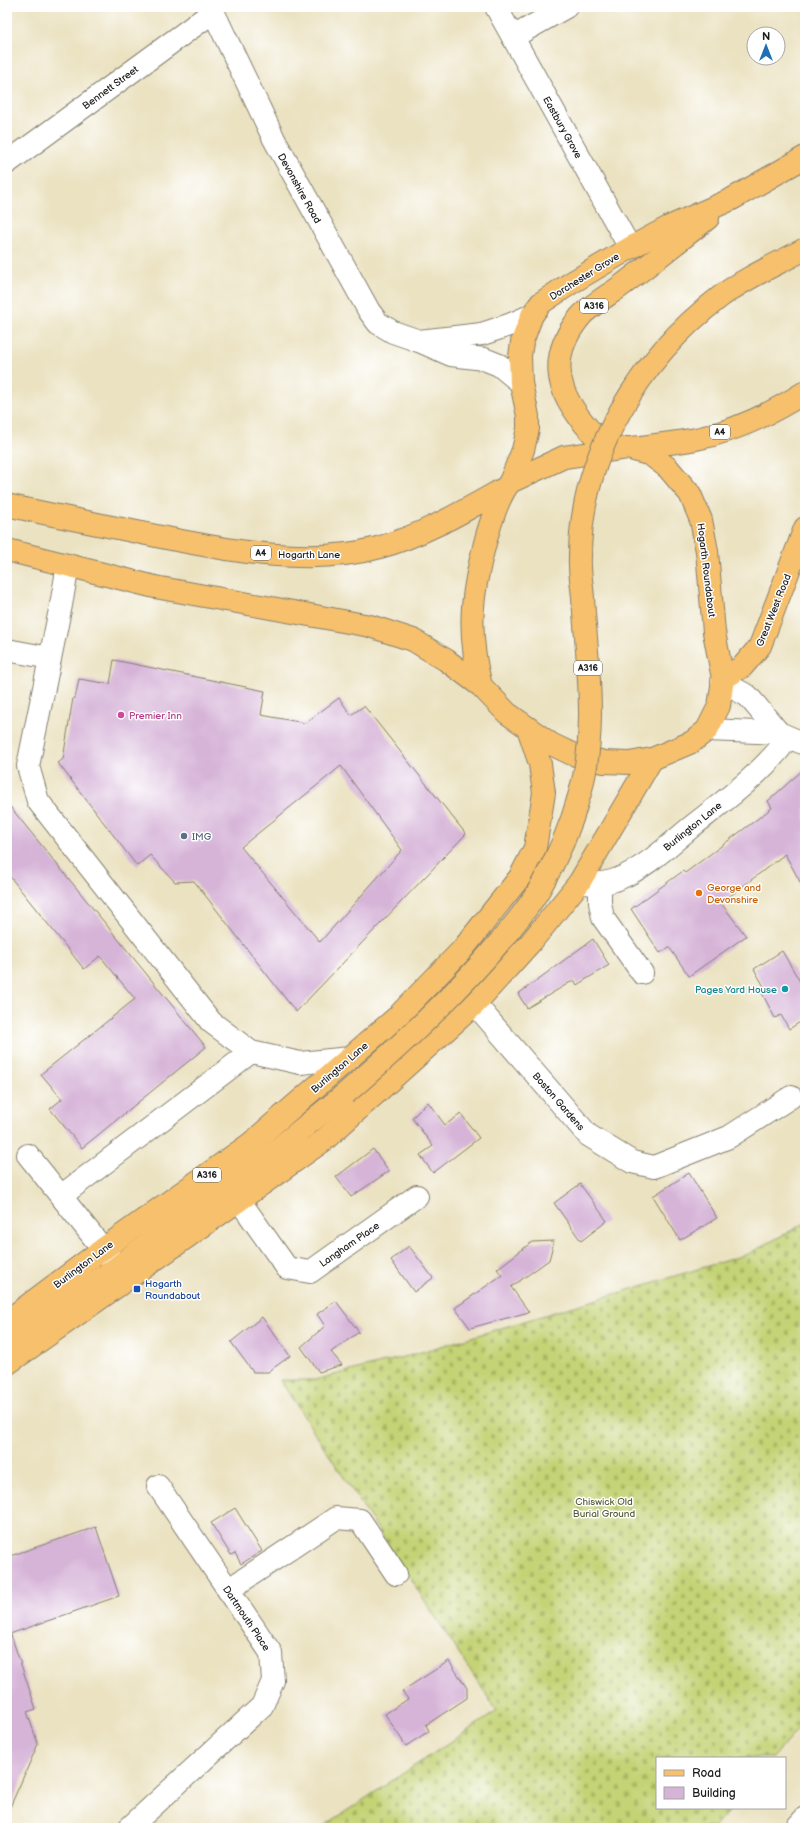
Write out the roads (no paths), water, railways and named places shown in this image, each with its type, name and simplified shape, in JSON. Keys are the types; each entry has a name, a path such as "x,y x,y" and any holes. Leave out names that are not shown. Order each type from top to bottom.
{"main road":[{"name":"Dorchester Grove","path":"507,485 523,450 528,429 528,416 521,384 521,349 532,315 541,303 553,294 669,226 732,199 805,158"},
{"name":"Dorchester Grove","path":"618,449 588,430 574,412 564,391 558,372 559,356 563,341 581,316 732,199"},
{"name":"A316","path":"7,1364 123,1273 210,1196 259,1164 346,1094 441,1006 484,960 523,914 539,890 553,864 568,829 581,792 588,752 590,716 580,557 583,519 591,483 603,445 620,413 654,361 676,335 698,314 722,295 805,249"},
{"name":"A4","path":"618,449 696,439 747,424 777,410 805,392"},
{"name":"Hogarth Roundabout","path":"618,449 650,454 668,468 690,494 702,520 714,632 723,680 719,706 707,730 692,742 652,759 629,763 604,762 572,754 551,744 507,713 481,686 475,662 472,602 481,557 491,521 507,485 564,457 618,449"},
{"name":"Hogarth Lane","path":"7,504 211,547 269,554 309,556 344,554 376,549 418,534 507,485"},
{"name":"Great West Road","path":"723,680 743,666 760,646 805,528"},
{"path":"7,550 155,587 370,626 414,640 446,660 481,686"},
{"name":"Burlington Lane","path":"7,1321 103,1249 250,1144 397,1018 462,950 520,877 535,848 544,793 540,764 528,728"},
{"name":"A316","path":"7,1342 123,1273 238,1200 323,1141 475,1004 531,942 589,883 652,759"}],"street":[{"name":"Eastbury Grove","path":"496,7 630,248"},
{"path":"513,37 566,7"},
{"name":"Bennett Street","path":"7,163 212,9"},
{"name":"Devonshire Road","path":"212,9 281,153 369,310 378,322 392,332 420,341 451,355 484,359 500,365 521,384"},
{"name":"Devonshire Road","path":"420,341 482,334 532,315"},
{"path":"68,565 28,766 38,800 211,1022 251,1052 300,1063 350,1058"},
{"path":"7,650 50,658"},
{"path":"723,680 748,696 790,738"},
{"path":"707,730 790,738"},
{"name":"Burlington Lane","path":"589,883 617,880 642,866 746,783 776,755 790,738"},
{"path":"589,883 600,903 603,918 642,973"},
{"name":"Boston Gardens","path":"475,1004 588,1135 632,1162 654,1167 729,1137 791,1097"},
{"path":"61,1196 251,1052"},
{"path":"28,1155 123,1273"},
{"name":"Langham Place","path":"238,1200 287,1268 310,1272 417,1196"},
{"name":"Dartmouth Place","path":"129,1828 262,1706 273,1681 271,1653 158,1486"},
{"path":"228,1590 336,1518 360,1520 396,1574"},
{"path":"796,1828 805,1818"}],"place":[{"name":"Premier Inn","path":"121,715"},
{"name":"IMG","path":"184,836"},
{"name":"George and Devonshire","path":"699,893"},
{"name":"Pages Yard House","path":"785,989"},
{"name":"Hogarth Roundabout","path":"137,1289"}],"park label":[{"name":"Chiswick Old Burial Ground","path":"604,1506"}]}
